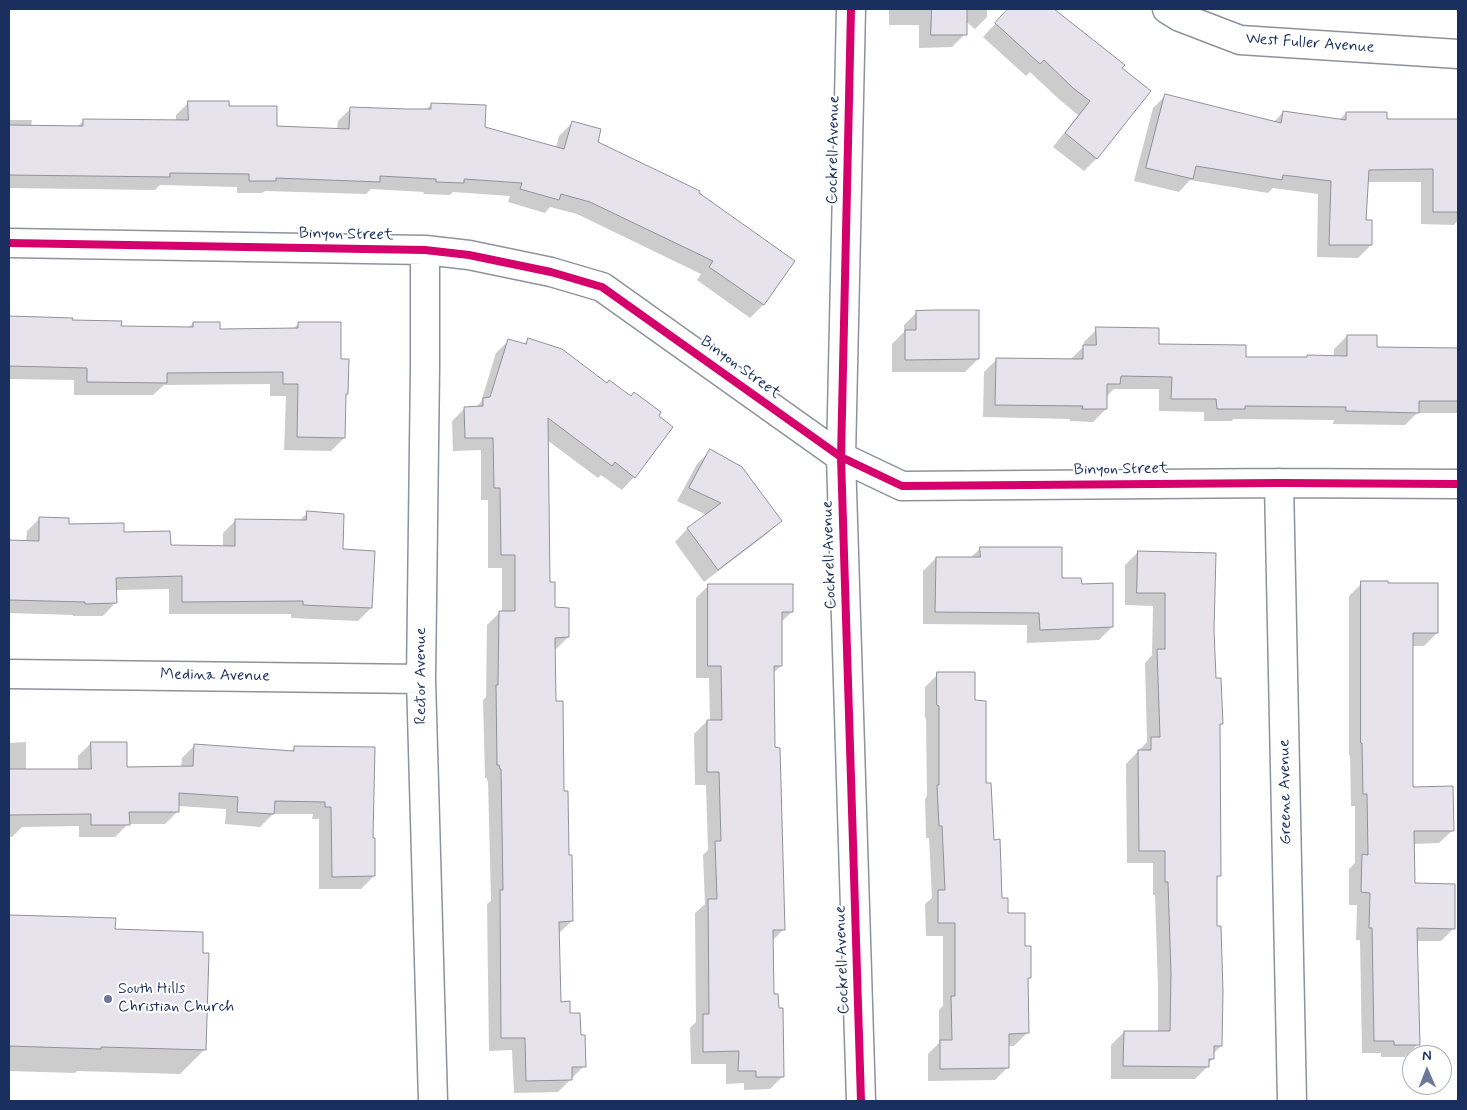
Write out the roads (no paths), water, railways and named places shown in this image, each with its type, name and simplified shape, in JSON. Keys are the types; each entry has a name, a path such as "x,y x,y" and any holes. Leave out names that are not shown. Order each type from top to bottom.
{"street":[{"name":"Cockrell Avenue","path":"851,9 841,457 862,1101"},
{"name":"West Fuller Avenue","path":"1167,9 1180,17 1240,40 1458,54"},
{"name":"Binyon Street","path":"9,242 425,250 469,255 551,272 602,286 841,457 902,486 1279,483 1458,484"},
{"name":"Rector Avenue","path":"425,250 426,368 420,679 432,1101"},
{"name":"Greene Avenue","path":"1279,483 1292,1101"},
{"name":"Medina Avenue","path":"9,674 420,679"}],"place":[{"name":"South Hills Christian Church","path":"108,999"}]}
